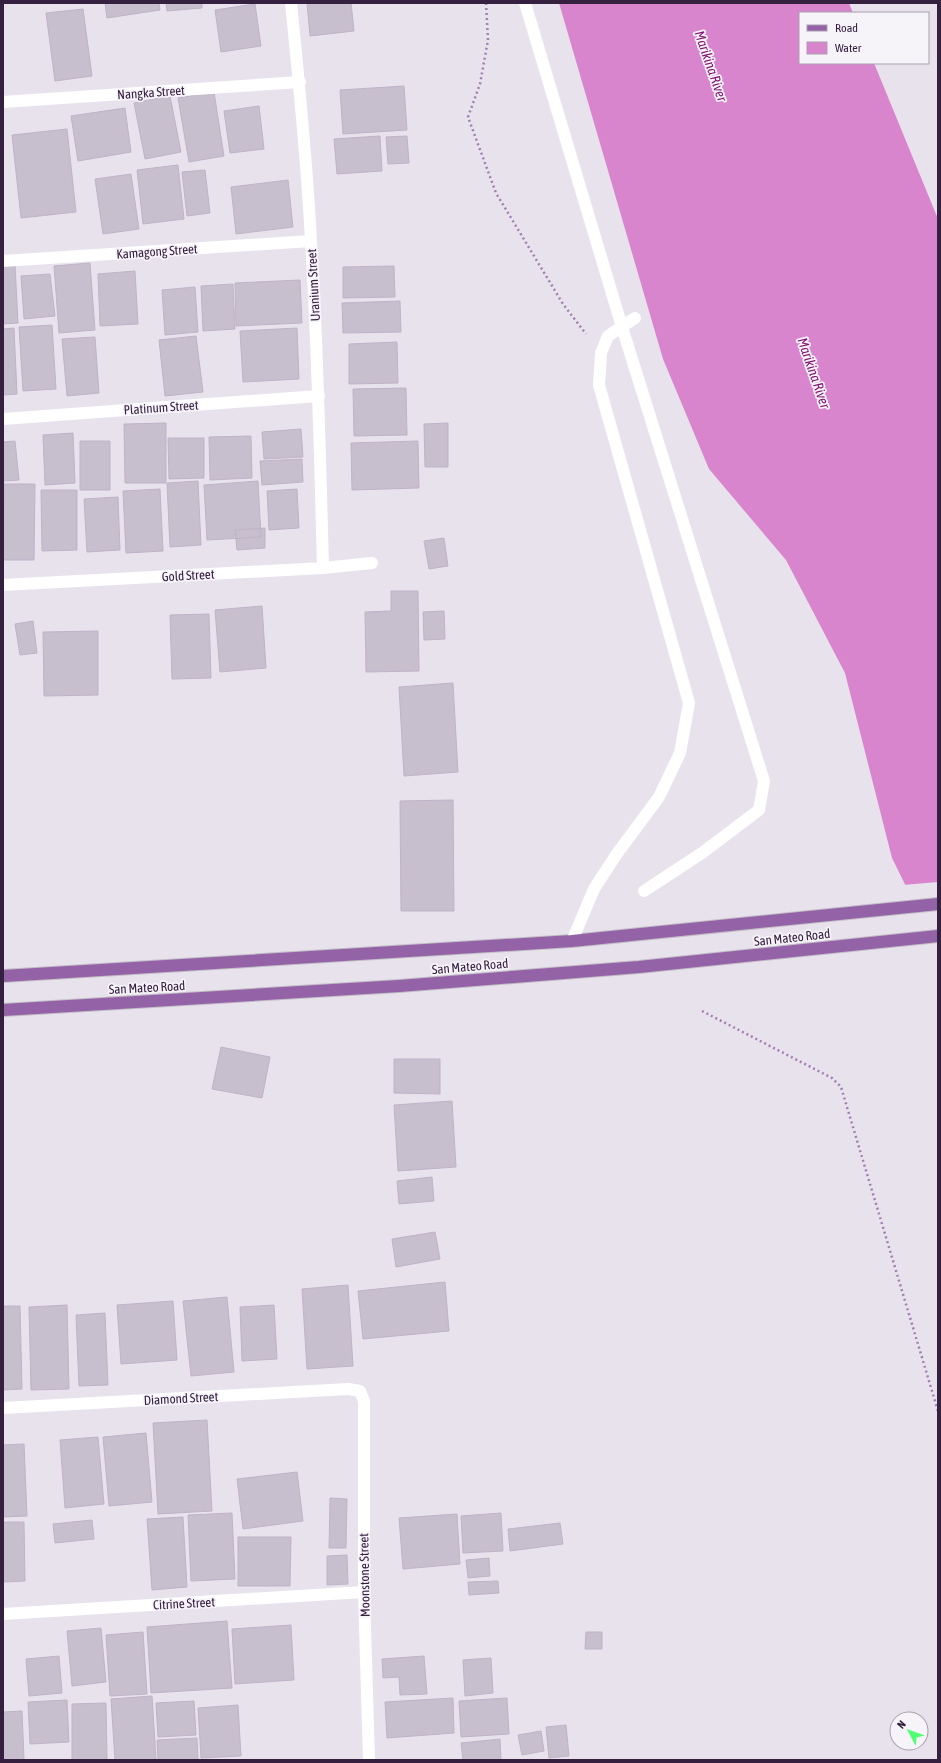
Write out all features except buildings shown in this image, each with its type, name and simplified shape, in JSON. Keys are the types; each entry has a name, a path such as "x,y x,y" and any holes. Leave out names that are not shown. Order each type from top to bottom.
{"main road":[{"name":"San Mateo Road","path":"3,976 572,941 635,936 938,904"},
{"name":"San Mateo Road","path":"3,1010 399,986 540,975 639,967 938,936"}],"street":[{"name":"Uranium Street","path":"291,3 300,82 311,241 319,396 323,568"},
{"path":"525,3 622,327 764,781 759,810 702,853 644,891"},
{"name":"Nangka Street","path":"3,102 300,82"},
{"name":"Kamagong Street","path":"3,261 311,241"},
{"path":"572,941 594,889 616,854 659,797 680,752 688,703 600,385 601,353 608,336 635,318"},
{"name":"Platinum Street","path":"3,419 319,396"},
{"name":"Gold Street","path":"3,585 323,568 372,563"},
{"name":"Diamond Street","path":"3,1408 348,1389 360,1391"},
{"name":"Moonstone Street","path":"360,1391 364,1401 364,1592 369,1760"},
{"name":"Citrine Street","path":"3,1614 364,1592"}],"path":[{"path":"486,3 488,40 480,84 468,117 496,193 563,304 601,353"},
{"path":"702,1011 832,1078 841,1087 938,1411"}],"water":[{"name":"Marikina River","path":"559,3 849,3 853,12 799,12 799,64 874,64 938,219 938,949 892,858 845,673 786,560 709,469 663,359"}],"pier":[{"path":"938,882 938,951 928,936 903,885"}]}
